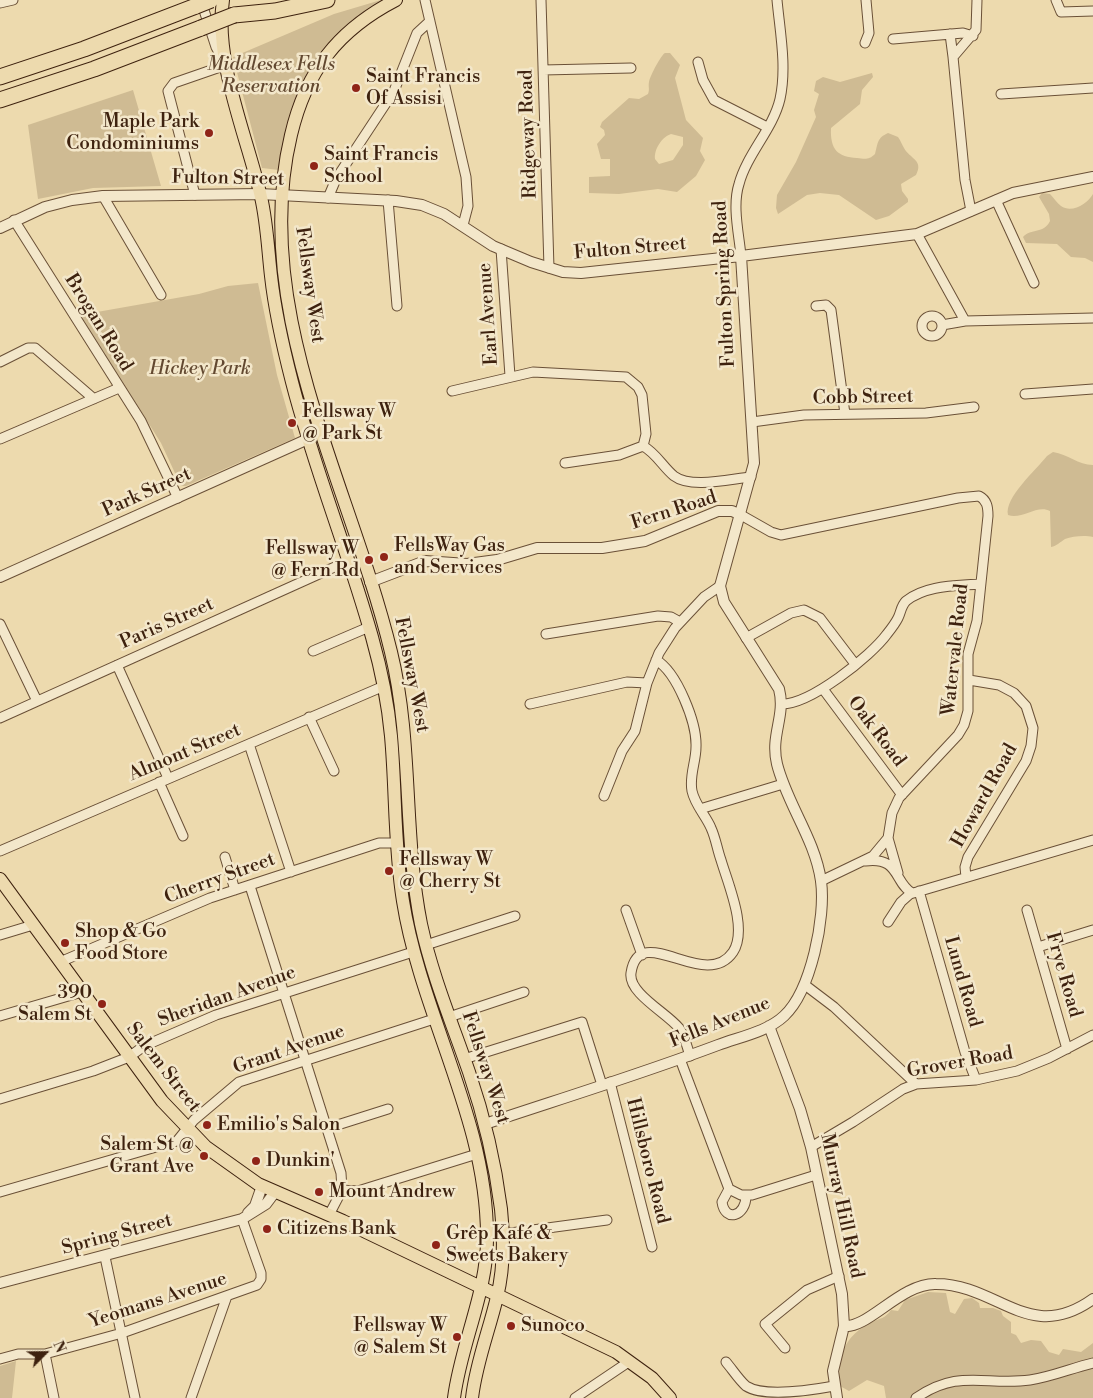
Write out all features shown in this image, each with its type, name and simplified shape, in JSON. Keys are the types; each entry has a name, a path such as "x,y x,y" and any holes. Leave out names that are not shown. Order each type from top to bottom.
{"highway":[{"path":"0,77 84,49 198,3 211,0"},
{"path":"0,100 94,69 271,0"},
{"path":"234,15 275,11 328,0"}],"main road":[{"name":"Fellsway West","path":"223,0 221,36 226,65 260,194 280,333 308,439 369,627 384,686 392,745 396,843 400,886 413,952 434,1019 464,1102 477,1154 487,1219 487,1248 481,1287 461,1357 454,1398"},
{"name":"Fellsway West","path":"396,0 352,27 320,64 302,100 293,125 281,195 281,236 287,286 305,377 392,655 403,715 412,867 426,944 485,1124 496,1180 503,1234 498,1296 479,1359 472,1398"},
{"name":"Salem Street","path":"0,879 162,1101 188,1130 219,1157 262,1186 329,1215 616,1352 652,1378 670,1398"}],"street":[{"path":"0,3 12,0"},
{"path":"424,0 466,176 468,206 463,225"},
{"name":"Ridgeway Road","path":"540,0 544,70 548,268"},
{"name":"Fulton Spring Road","path":"720,586 754,463 737,192 742,175 766,127 776,112 782,88 782,53 778,0"},
{"path":"865,43 869,32 866,0"},
{"path":"953,57 973,36 978,23 977,0"},
{"path":"1056,0 1059,11 1093,11"},
{"path":"194,195 168,90 174,83 226,65 216,47 198,3"},
{"path":"328,198 336,179 394,91 417,33 430,21"},
{"path":"893,40 963,33 973,36"},
{"path":"950,34 965,180 971,211"},
{"path":"698,62 703,80 714,100 766,127"},
{"path":"544,70 631,68"},
{"path":"1001,94 1093,88"},
{"name":"Fulton Street","path":"0,228 45,206 102,196 260,194 388,200 434,209 501,249 548,268 581,273 741,256 916,234 996,200 1032,188 1093,177"},
{"path":"102,196 161,295"},
{"path":"388,200 397,306"},
{"path":"996,200 1034,283"},
{"name":"Brogan Road","path":"14,220 154,444 178,498"},
{"path":"916,234 965,321"},
{"name":"Earl Avenue","path":"501,249 510,376"},
{"path":"816,306 826,305 830,310 845,414"},
{"path":"942,324 965,321 1093,318"},
{"path":"0,362 28,348 35,348 94,399"},
{"path":"452,391 533,372 626,377 638,387 642,395 646,434 643,446"},
{"path":"0,439 120,388"},
{"path":"1025,394 1093,389"},
{"name":"Cobb Street","path":"752,422 801,415 938,412 974,407"},
{"name":"Park Street","path":"0,577 308,439"},
{"path":"565,463 619,455 643,446"},
{"path":"643,446 652,452 675,477 684,482 696,483 751,477"},
{"name":"Fern Road","path":"370,582 425,561 467,564 497,560 537,548 602,548 655,537 718,511 732,511 771,532 781,534 958,498 979,496 984,500"},
{"name":"Watervale Road","path":"899,874 888,838 892,813 902,795 961,731 968,711 968,654 976,621 988,516 984,500"},
{"name":"Paris Street","path":"0,718 348,561"},
{"path":"604,796 622,752 635,731 647,683 656,660 680,622 704,598 720,586 724,602 775,682 782,704 798,702 823,689 855,664 886,636 908,600 941,587 979,584"},
{"path":"746,638 791,613 809,611 820,618 855,664"},
{"path":"546,634 658,616 671,617 680,622"},
{"path":"0,624 37,701"},
{"path":"313,651 369,627"},
{"path":"642,954 659,953 708,966 726,959 735,948 738,928 734,901 714,833 694,798 691,783 696,752 695,733 677,685 668,670 656,660"},
{"path":"117,665 164,780 183,836"},
{"name":"Howard Road","path":"966,877 965,867 968,857 1026,761 1033,737 1030,715 1020,698 1000,685 969,680"},
{"path":"530,704 627,682 647,683"},
{"name":"Almont Street","path":"0,851 384,686"},
{"name":"Oak Road","path":"823,689 902,795"},
{"name":"Fells Avenue","path":"485,1124 685,1058 769,1026 789,1011 805,985 820,916 821,881 810,845 783,784 777,762 774,737 782,704"},
{"path":"309,717 334,771"},
{"path":"249,744 291,872"},
{"path":"700,809 783,784"},
{"path":"821,881 873,856 888,838"},
{"path":"888,922 901,902 916,892 1093,840"},
{"name":"Cherry Street","path":"60,962 173,913 235,890 380,843 396,843"},
{"path":"224,857 235,890"},
{"name":"Lund Road","path":"865,861 884,864 899,874 904,886 916,892 965,1052 976,1080"},
{"path":"250,886 341,1173 342,1190 329,1215"},
{"path":"626,910 642,954"},
{"name":"Frye Road","path":"1027,910 1067,1049"},
{"path":"426,944 515,916"},
{"path":"0,935 34,925"},
{"path":"1038,947 1093,930"},
{"name":"Sheridan Avenue","path":"0,1099 93,1071 129,1057 144,1046 216,1015 413,952"},
{"path":"642,954 632,971 633,984 640,994 680,1029 685,1058 729,1189 722,1202 723,1209 728,1214 735,1215 743,1210 746,1196"},
{"path":"805,985 834,1007 916,1084"},
{"path":"0,1016 82,992"},
{"path":"449,1017 524,992"},
{"name":"Grant Avenue","path":"0,1192 177,1141 188,1130 194,1120 232,1085 434,1019"},
{"name":"Hillsboro Road","path":"464,1059 582,1022 606,1084 652,1247"},
{"name":"Murray Hill Road","path":"769,1026 800,1109 811,1147 845,1308 844,1326 835,1363 834,1386 837,1398"},
{"name":"Grover Road","path":"811,1147 903,1089 916,1084 976,1080 1030,1066 1093,1035"},
{"path":"328,1128 388,1108"},
{"path":"342,1190 358,1191 477,1154"},
{"path":"729,1189 746,1196 816,1175"},
{"path":"242,1219 255,1206 262,1186"},
{"name":"Spring Street","path":"1,1280 105,1257 242,1219 266,1204 275,1192"},
{"name":"Yeomans Avenue","path":"0,1359 18,1354 45,1354 122,1333 256,1285 262,1276 242,1219"},
{"path":"503,1234 607,1220"},
{"path":"105,1257 135,1398"},
{"path":"785,1348 765,1324 807,1290 839,1276"},
{"path":"844,1326 852,1326 908,1290 929,1284 971,1289 1021,1313 1036,1316 1068,1311 1083,1306 1093,1299"},
{"path":"191,1398 227,1296"},
{"path":"45,1354 54,1398"},
{"path":"576,1398 630,1361"},
{"path":"726,1362 747,1387 774,1394 834,1386"},
{"path":"916,1398 934,1387 954,1380 1030,1380 1093,1363"}],"green space":[{"name":"Middlesex Fells Reservation","path":"381,0 387,0 340,32 316,60 292,114 279,170 262,168 233,57 334,14"},
{"path":"670,53 680,65 675,78 686,120 703,138 700,151 705,160 696,176 677,192 658,189 619,194 589,193 589,177 610,176 610,159 601,159 597,144 605,135 604,130 600,127 602,122 629,98 639,99 648,94 650,79 663,55","holes":["671,134 683,137 683,145 673,160 659,164 655,159 655,155 657,147 662,141"]},
{"path":"872,73 873,77 862,90 860,104 831,128 832,142 836,151 840,154 867,159 875,154 878,141 884,135 888,133 898,137 903,147 918,166 916,175 901,184 902,191 908,202 889,216 876,220 839,195 820,193 807,195 778,214 776,208 777,195 796,162 816,117 814,110 819,94 814,91 816,81 823,77 840,82"},
{"path":"133,90 161,186 93,188 38,199 28,125"},
{"path":"1042,193 1050,194 1061,206 1070,209 1084,204 1093,194 1093,262 1085,258 1071,257 1057,244 1026,243 1023,237 1026,234 1044,228 1050,221 1049,214 1039,197"},
{"name":"Hickey Park","path":"258,283 277,375 295,438 186,486 181,486 161,443 80,315 199,294 228,286"},
{"path":"1053,452 1088,465 1093,465 1093,537 1072,537 1051,547 1050,511 1040,509 1019,516 1013,516 1008,515 1008,508 1022,484 1047,456"},
{"path":"928,1292 946,1293 950,1312 955,1314 964,1299 972,1298 979,1303 980,1308 993,1308 1001,1311 1003,1316 1011,1322 1011,1333 1016,1335 1021,1343 1031,1340 1041,1341 1049,1352 1059,1355 1063,1349 1081,1352 1093,1343 1093,1398 886,1398 884,1386 867,1380 849,1391 840,1386 841,1356 849,1340 862,1328 884,1317 891,1310 898,1311 905,1300"},
{"path":"16,1361 12,1398 0,1398 0,1366"}],"place":[{"name":"Saint Francis Of Assisi","path":"356,88"},
{"name":"Maple Park Condominiums","path":"209,133"},
{"name":"Saint Francis School","path":"314,166"},
{"name":"Fellsway W @ Park St","path":"292,423"},
{"name":"FellsWay Gas and Services","path":"384,557"},
{"name":"Fellsway W @ Fern Rd","path":"369,560"},
{"name":"Fellsway W @ Cherry St","path":"389,871"},
{"name":"Shop & Go Food Store","path":"65,943"},
{"name":"390 Salem St","path":"102,1004"},
{"name":"Emilio's Salon","path":"207,1125"},
{"name":"Salem St @ Grant Ave","path":"204,1156"},
{"name":"Dunkin'","path":"256,1161"},
{"name":"Mount Andrew","path":"319,1192"},
{"name":"Citizens Bank","path":"267,1229"},
{"name":"Grêp Kafé & Sweets Bakery","path":"436,1245"},
{"name":"Sunoco","path":"511,1326"},
{"name":"Fellsway W @ Salem St","path":"457,1337"}]}
